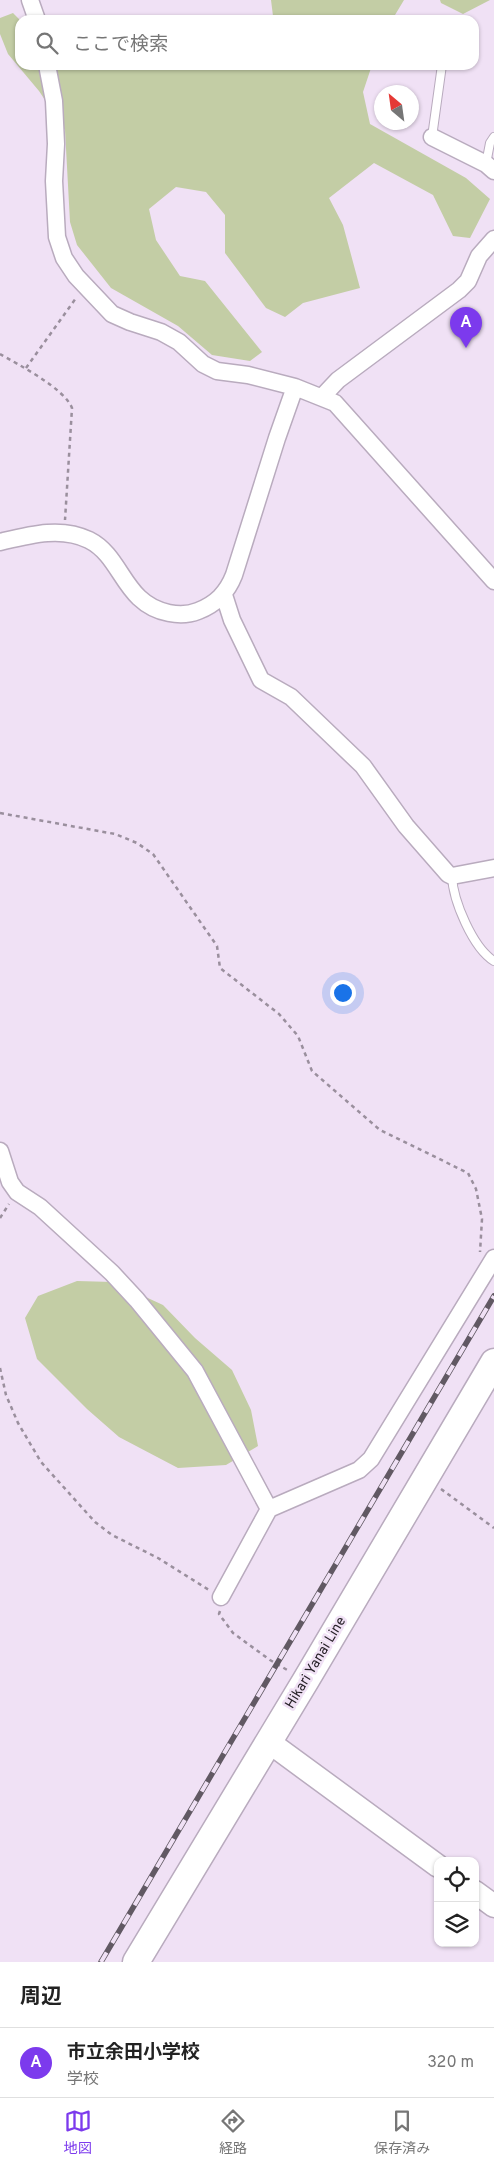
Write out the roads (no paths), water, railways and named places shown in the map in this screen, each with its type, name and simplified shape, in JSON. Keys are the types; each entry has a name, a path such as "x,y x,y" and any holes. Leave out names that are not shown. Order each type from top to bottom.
{"main road":[{"name":"Hikari Yanai Line","path":"136,1962 494,1362"}],"street":[{"path":"30,0 35,15"},
{"path":"48,70 54,101 56,237 64,258 86,287 112,314 161,332 179,342 203,364 217,371 248,375 295,387 335,403 494,581"},
{"path":"432,137 490,168"},
{"path":"322,397 338,380 459,290 468,281 478,256 494,239"},
{"path":"0,542 46,532 90,540 103,551 128,587 142,602 160,611 180,615 208,608 224,595 234,575 295,387"},
{"path":"224,595 232,620 261,680 291,697 362,766 406,826 452,876 494,868"},
{"path":"0,1151 10,1182 17,1192 40,1207 112,1273 181,1352 195,1372 269,1509"},
{"path":"221,1598 269,1509 359,1470 371,1459 487,1256"},
{"path":"269,1742 434,1863"},
{"path":"479,1895 494,1906"}],"lane":[{"path":"432,137 441,70"},
{"path":"490,168 490,143 494,136"},
{"path":"452,876 463,915 475,942 494,961"}],"railway":[{"path":"101,1962 494,1296"}],"place":[{"name":"市立余田小学校","path":"466,348"}]}
